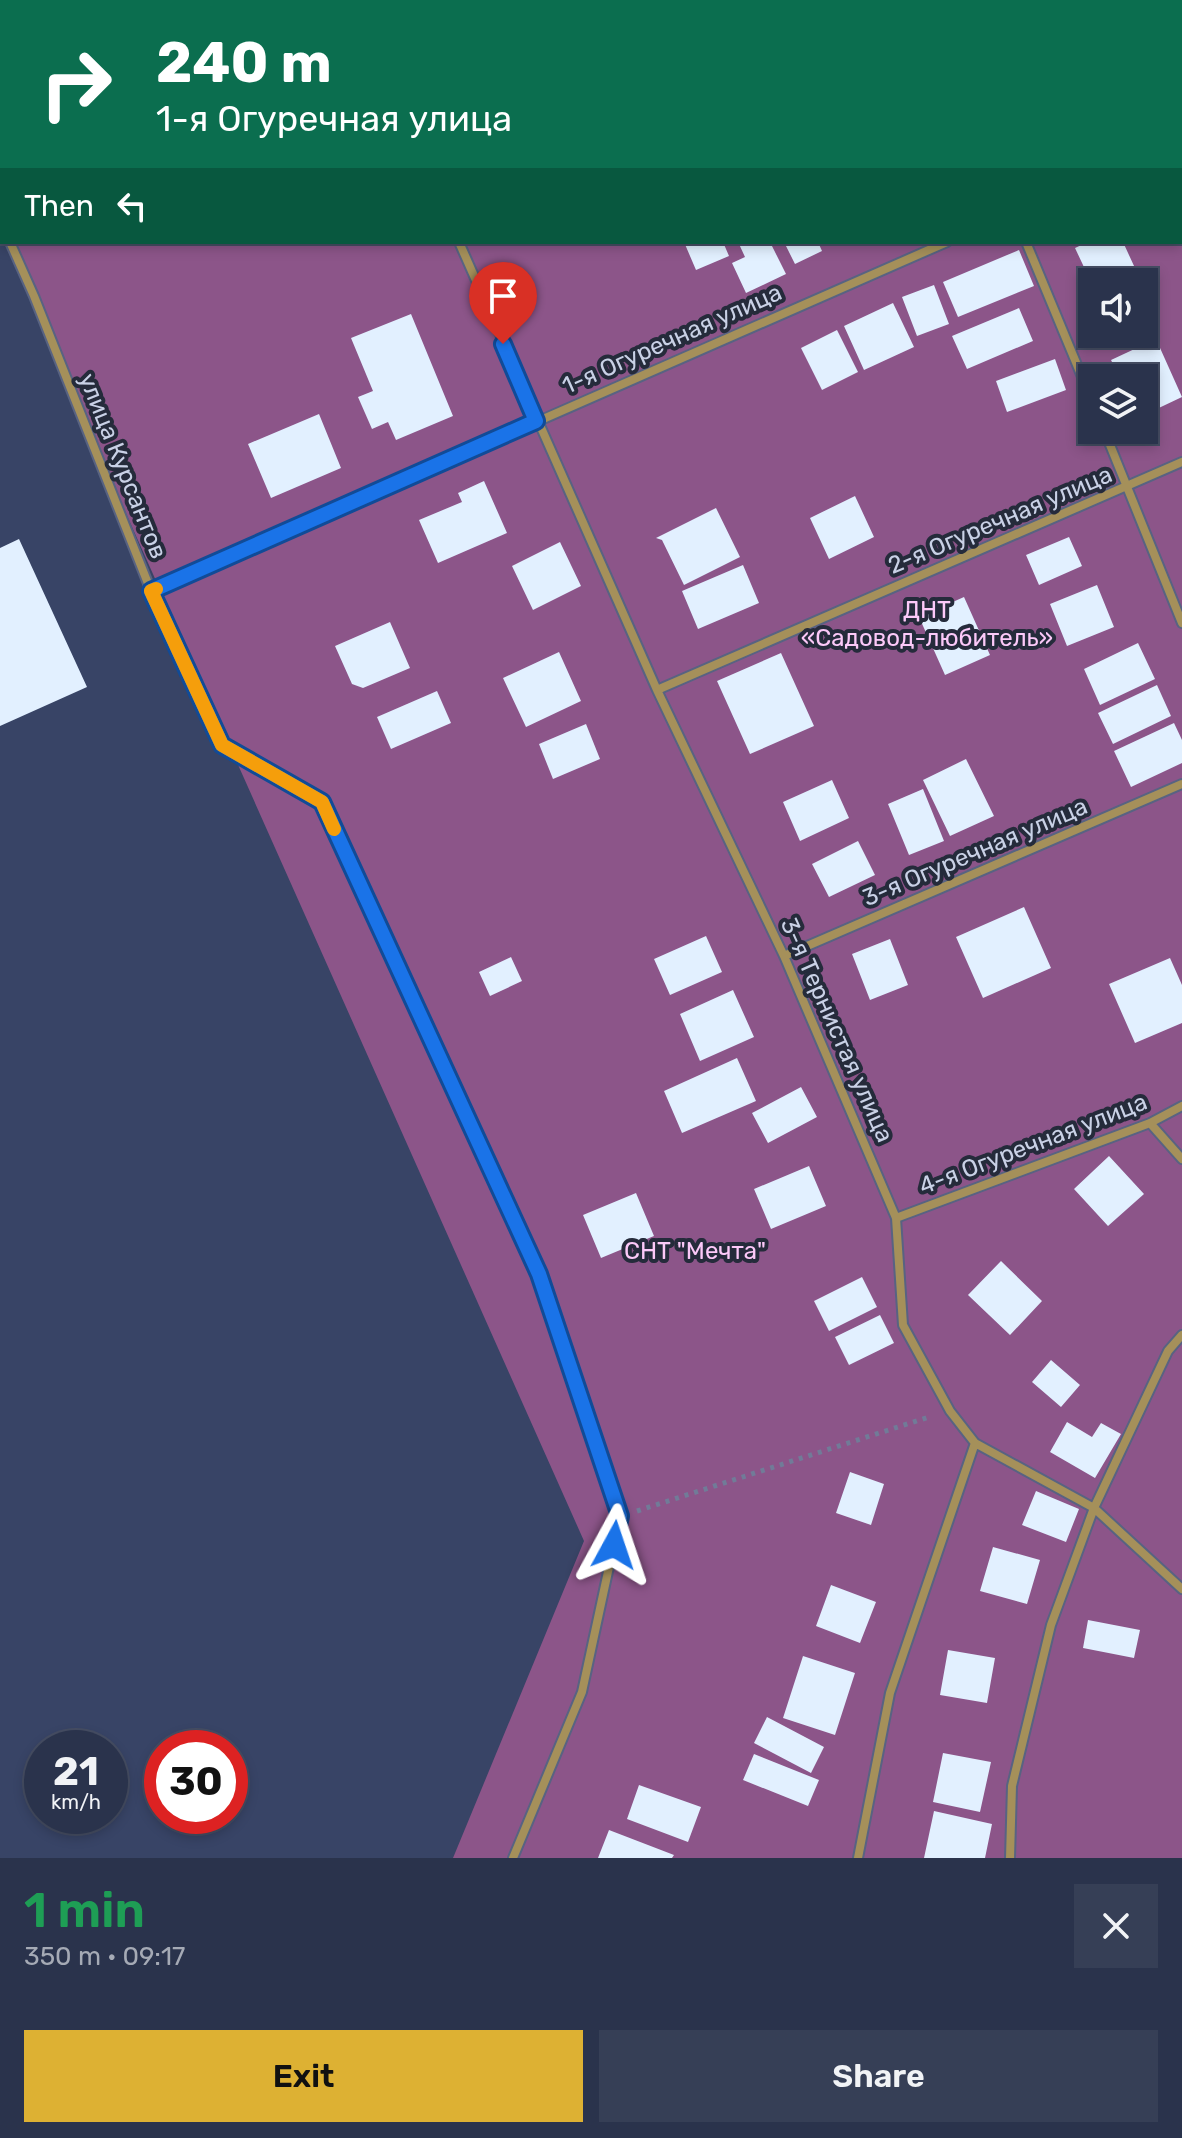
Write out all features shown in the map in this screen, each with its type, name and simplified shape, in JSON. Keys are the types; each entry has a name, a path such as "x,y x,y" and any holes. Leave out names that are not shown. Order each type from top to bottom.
{"street":[{"name":"улица Курсантов","path":"11,244 151,591 222,745 322,802 539,1274 620,1516"},
{"name":"3-я Тернистая улица","path":"460,244 657,690 784,956 896,1218 903,1325 950,1411 975,1443"},
{"name":"1-я Огуречная улица","path":"151,591 942,244"},
{"path":"1027,244 1078,367"},
{"path":"1110,444 1182,623"},
{"name":"2-я Огуречная улица","path":"657,690 1182,462"},
{"name":"3-я Огуречная улица","path":"784,956 1182,784"},
{"name":"4-я Огуречная улица","path":"896,1218 1150,1123 1182,1106"},
{"path":"1150,1123 1182,1159"},
{"path":"1010,1858 1012,1786 1051,1625 1094,1508 1168,1351 1182,1335"},
{"path":"858,1858 890,1693 975,1443 1094,1508 1182,1589"},
{"path":"513,1858 582,1692 620,1516"}],"path":[{"path":"620,1516 950,1411"}],"green space":[{"path":"6,244 1182,244 1182,1858 453,1858 584,1541"}],"building":[{"path":"685,244 724,244 729,256 696,270"},
{"path":"739,244 771,244 786,274 746,293 732,263 745,257"},
{"path":"785,244 819,244 822,251 795,264"},
{"path":"1084,244 1124,244 1135,268 1084,268 1075,248"},
{"path":"1019,250 1034,286 958,317 943,282"},
{"path":"934,285 949,324 917,336 902,297"},
{"path":"893,303 914,347 864,370 844,326"},
{"path":"1019,308 1033,341 967,369 952,336"},
{"path":"411,314 453,416 396,440 388,422 372,429 358,397 373,391 351,338"},
{"path":"837,330 858,372 822,390 801,348"},
{"path":"1158,343 1182,397 1158,408 1158,364 1113,364 1111,360 1137,348 1158,348"},
{"path":"1055,359 1066,390 1007,412 996,381"},
{"path":"319,414 341,468 271,498 248,444"},
{"path":"484,481 507,533 438,563 419,520 462,502 458,493"},
{"path":"855,496 874,537 829,559 810,518"},
{"path":"716,508 740,557 684,585 662,540 656,538"},
{"path":"1069,537 1082,566 1039,585 1026,555"},
{"path":"19,539 87,687 0,726 0,548"},
{"path":"560,542 581,586 533,610 512,566"},
{"path":"743,565 759,603 698,629 682,591"},
{"path":"1097,585 1114,627 1067,646 1050,604"},
{"path":"964,597 990,655 945,675 919,617"},
{"path":"390,622 410,668 363,688 352,684 335,646"},
{"path":"1138,643 1155,679 1100,705 1084,669"},
{"path":"559,652 581,701 526,727 503,678"},
{"path":"781,653 814,726 750,754 717,681"},
{"path":"1157,685 1171,716 1113,744 1098,713"},
{"path":"437,691 451,723 391,749 377,717"},
{"path":"1174,723 1182,740 1182,763 1131,787 1114,751"},
{"path":"586,724 600,759 553,779 539,744"},
{"path":"966,759 994,816 950,836 923,780"},
{"path":"832,780 849,818 800,841 783,802"},
{"path":"923,789 944,841 909,855 888,804"},
{"path":"858,841 875,875 829,897 812,864"},
{"path":"1024,907 1051,968 983,998 956,937"},
{"path":"706,936 722,972 670,995 654,959"},
{"path":"890,939 908,985 870,1000 852,954"},
{"path":"511,957 522,981 490,996 479,972"},
{"path":"1170,958 1182,985 1182,1023 1135,1043 1109,984"},
{"path":"733,990 754,1037 700,1061 680,1014"},
{"path":"737,1058 756,1101 682,1133 664,1091"},
{"path":"801,1087 817,1117 768,1143 752,1113"},
{"path":"1109,1156 1144,1194 1108,1226 1074,1189"},
{"path":"809,1166 826,1206 771,1229 754,1189"},
{"path":"636,1193 654,1236 601,1258 583,1215"},
{"path":"1001,1261 1042,1301 1010,1335 968,1295"},
{"path":"862,1277 877,1307 829,1331 814,1301"},
{"path":"880,1315 894,1343 849,1365 835,1337"},
{"path":"1051,1360 1080,1385 1061,1407 1032,1382"},
{"path":"1067,1422 1092,1437 1101,1423 1121,1434 1095,1478 1050,1452"},
{"path":"850,1472 884,1484 871,1525 836,1513"},
{"path":"1036,1491 1079,1509 1066,1542 1022,1525"},
{"path":"993,1547 1040,1560 1027,1604 980,1591"},
{"path":"831,1585 876,1602 860,1643 816,1626"},
{"path":"1088,1620 1140,1630 1134,1658 1083,1648"},
{"path":"948,1650 995,1658 987,1703 940,1695"},
{"path":"803,1656 855,1673 835,1735 783,1718"},
{"path":"767,1717 824,1747 811,1773 754,1743"},
{"path":"943,1753 991,1762 980,1812 933,1802"},
{"path":"754,1754 819,1780 808,1806 743,1780"},
{"path":"639,1785 701,1807 688,1842 627,1819"},
{"path":"934,1811 992,1824 985,1858 924,1858"},
{"path":"609,1830 674,1855 672,1858 598,1858"}],"slow traffic":[{"path":"156,589 151,591 222,745 322,802 334,829"}],"route":[{"path":"503,344 536,421 151,591 222,745 322,802 539,1274 620,1516 614,1545"}],"park label":[{"name":"ДНТ «Садовод-любитель»","path":"927,624"},
{"name":"СНТ \"Мечта\"","path":"695,1251"}]}
